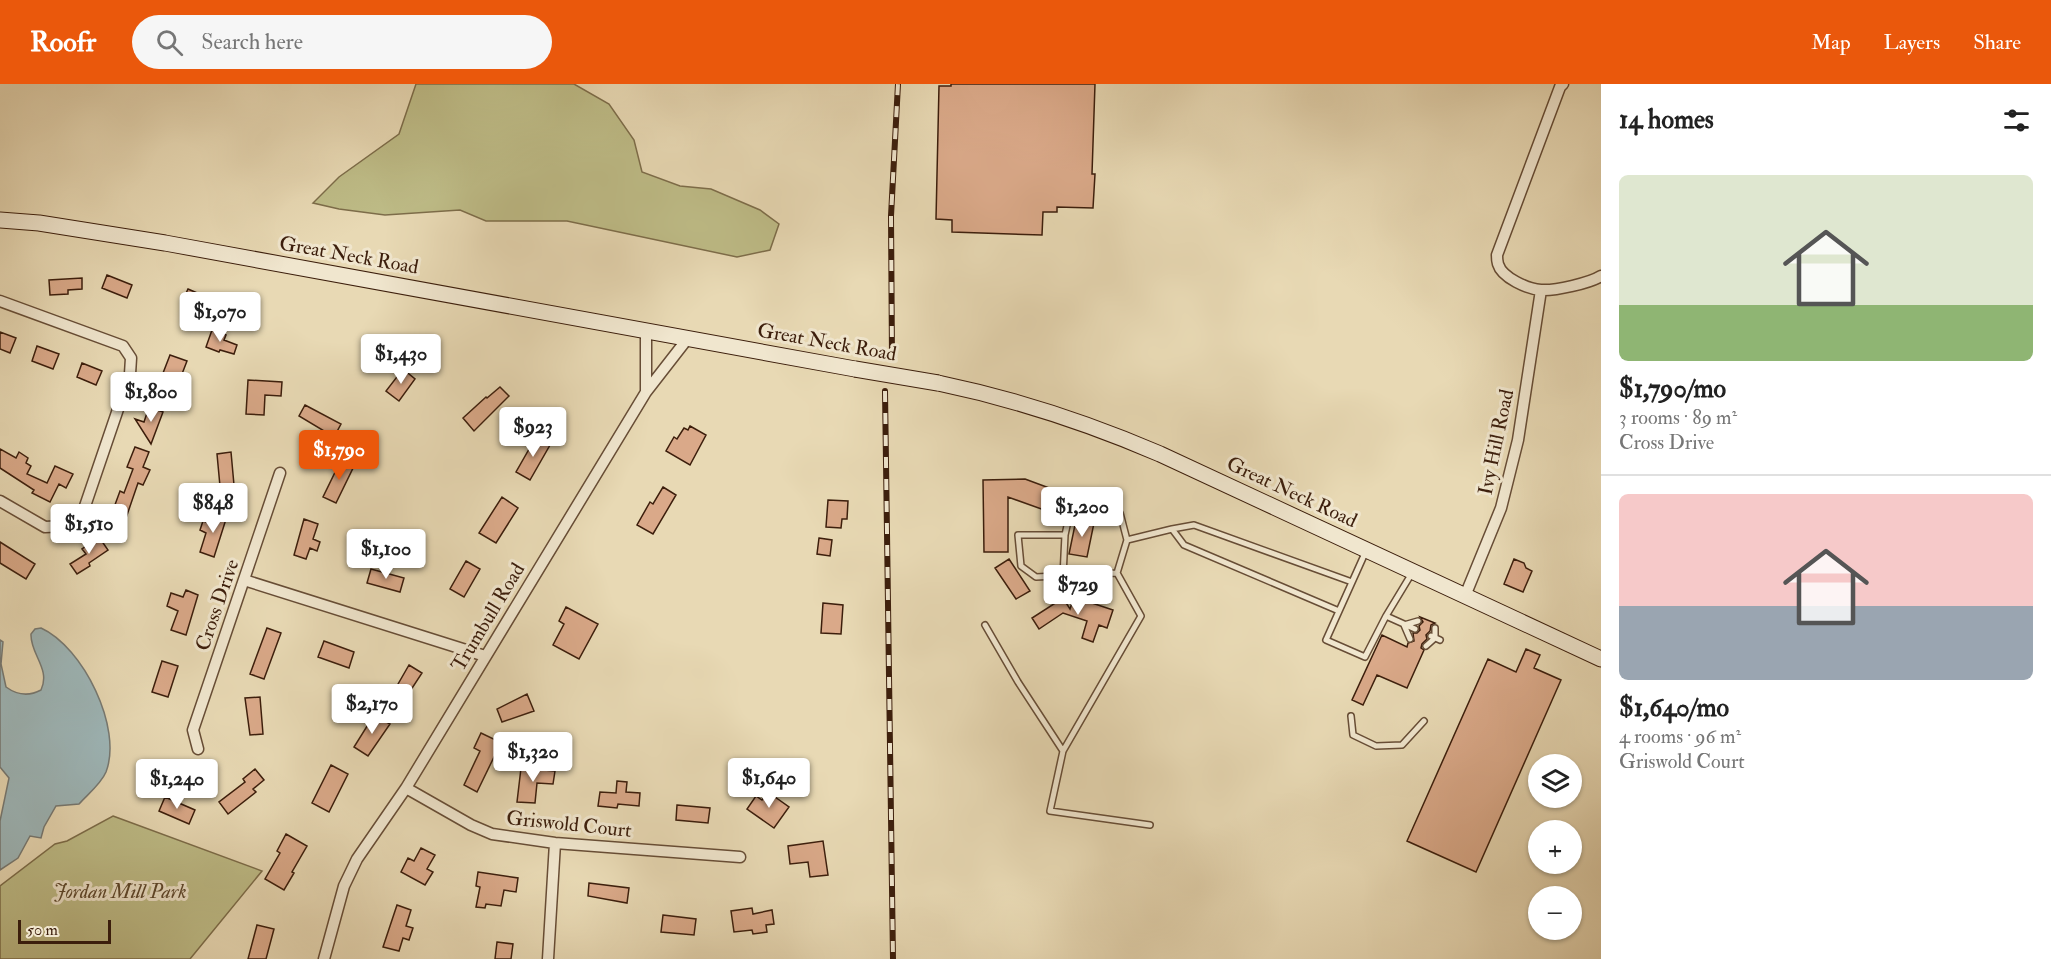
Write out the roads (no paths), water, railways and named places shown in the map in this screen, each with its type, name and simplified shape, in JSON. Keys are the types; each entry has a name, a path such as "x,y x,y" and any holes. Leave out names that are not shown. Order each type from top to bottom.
{"main road":[{"name":"Great Neck Road","path":"0,220 39,223 165,243 938,383 1046,410 1160,454 1601,659"}],"street":[{"path":"1563,84 1497,255 1498,265 1505,275 1541,290 1592,282 1601,276"},
{"name":"Ivy Hill Road","path":"1465,596 1501,508 1515,451 1541,290"},
{"path":"0,301 123,346 131,358 130,374 84,509 65,526 45,527 0,501"},
{"name":"Trumbull Road","path":"646,330 648,362 646,392"},
{"name":"Trumbull Road","path":"324,959 344,886 357,859 406,788 646,392 688,338"},
{"name":"Cross Drive","path":"198,749 194,730 280,473"},
{"path":"244,580 485,656"},
{"name":"Griswold Court","path":"406,788 471,825 492,834 555,843 740,857"},
{"path":"548,959 555,843"}],"lane":[{"path":"1063,576 1065,535 1073,498 1120,513 1126,540 1117,573 1141,616 1063,751 1050,810 1150,825"},
{"path":"1126,540 1194,525 1352,582"},
{"path":"1172,529 1184,545 1339,611"},
{"path":"1065,535 1018,535 1021,566 1036,577 1117,573"},
{"path":"1367,550 1326,640 1365,657 1413,571"},
{"path":"1386,616 1414,629"},
{"path":"1404,625 1418,621"},
{"path":"985,625 1017,682 1063,751"},
{"path":"1404,625 1410,639"},
{"path":"1426,646 1435,638 1435,628"},
{"path":"1351,716 1353,735 1376,746 1402,744 1424,721"}],"water":[{"path":"41,628 57,638 85,670 104,712 109,734 110,754 106,772 94,789 79,804 56,806 44,827 41,838 30,836 18,858 0,870 0,821 9,778 0,767 0,640 3,642 1,664 6,687 14,692 32,694 41,690 44,675 31,634 35,629"}],"railway":[{"path":"892,359 891,216 898,84"},
{"path":"885,391 893,959"}],"park label":[{"name":"Jordan Mill Park","path":"120,891"}]}
